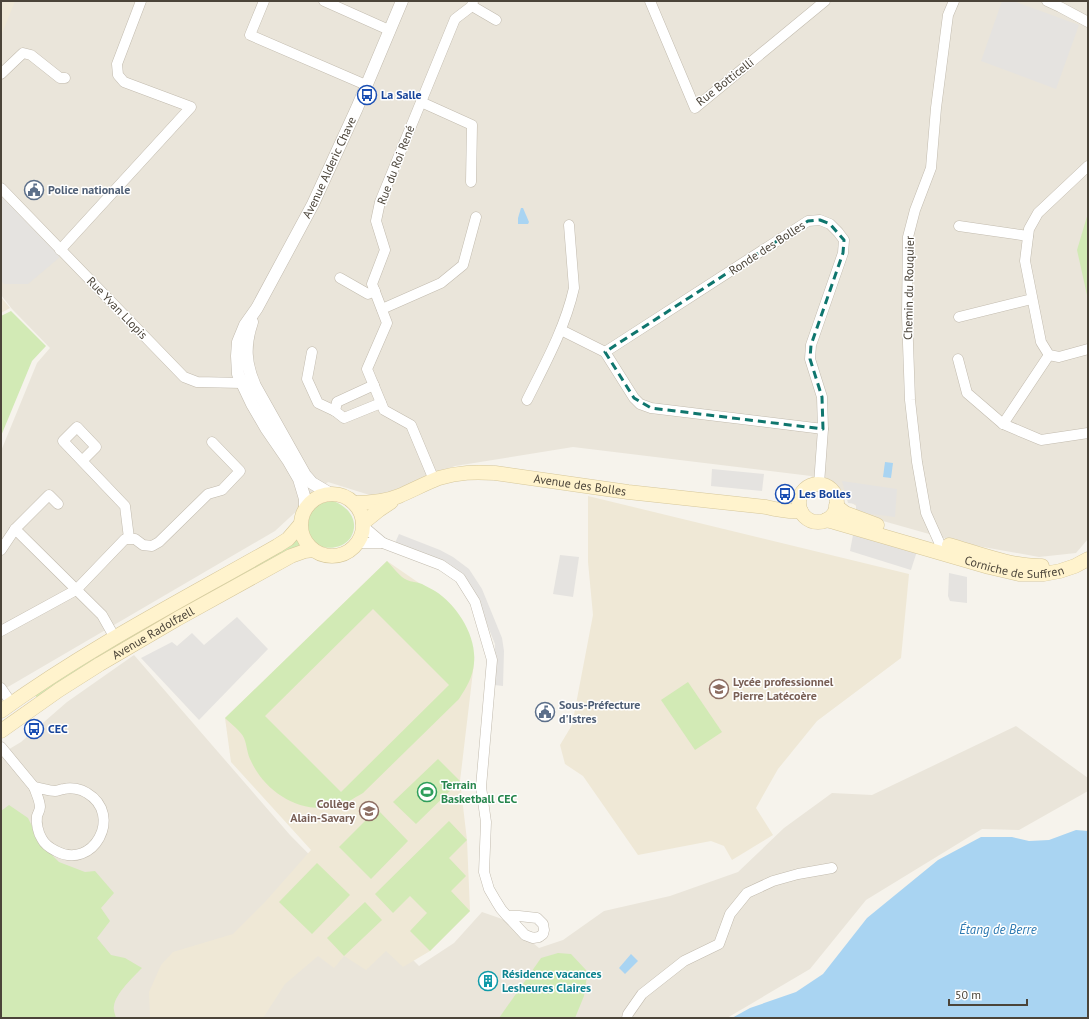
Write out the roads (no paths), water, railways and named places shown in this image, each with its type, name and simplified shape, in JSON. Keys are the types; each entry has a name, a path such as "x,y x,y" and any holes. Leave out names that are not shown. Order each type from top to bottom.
{"main road":[{"name":"Avenue des Bolles","path":"354,503 368,503 398,496 434,480 458,473 473,472 495,473 628,492 766,507 780,511 793,512 800,504"},
{"path":"819,484 826,486 831,490 835,496 836,506 834,513 826,520 815,522 804,516 800,504 802,492 812,485 819,484"},
{"path":"329,494 336,494 346,497 354,503 360,513 363,525 362,534 357,543 343,554 333,556 324,555 313,550 302,536 300,525 305,508 314,498 320,495 329,494"},
{"name":"Avenue des Bolles","path":"363,525 379,510 398,496"},
{"path":"836,506 853,517 940,547"},
{"path":"826,520 940,547"},
{"name":"Avenue Radolfzell","path":"6,708 87,654 278,546 288,539 300,525"},
{"name":"Corniche de Suffren","path":"940,547 1032,566 1064,563 1077,560 1088,554"},
{"name":"Corniche de Suffren","path":"940,547 1019,574 1044,574 1060,571 1075,566 1088,559"},
{"name":"Avenue Radolfzell","path":"1,731 59,690 134,644 291,556 313,550"}],"street":[{"path":"60,250 191,107 124,82 118,75 117,64 141,1"},
{"path":"264,1 250,35 366,85"},
{"path":"324,1 390,30"},
{"name":"Avenue Alderic Chave","path":"329,494 312,483 305,475 272,417 247,382 238,374 238,342 245,325 257,308 313,204 402,1"},
{"name":"Rue Botticelli","path":"650,1 695,108 825,1"},
{"name":"Chemin du Rouquier","path":"940,547 926,513 917,462 910,400 907,315 908,237 915,210 931,168 936,108 948,15 954,1"},
{"path":"1048,1 1088,22"},
{"path":"473,4 496,20"},
{"name":"Rue du Roi René","path":"434,480 411,425 384,410 367,368 387,323 372,284 385,250 376,221 380,202 455,19 473,4"},
{"path":"1,74 23,53 31,55 60,78 65,78"},
{"path":"421,102 472,125 471,182"},
{"path":"1088,166 1038,213 1029,230 1025,262 1041,342 1049,355 1059,357 1088,349"},
{"name":"Rue Yvan Llopis","path":"1,188 184,377 197,382 247,382"},
{"path":"382,309 441,283 463,265 476,217"},
{"name":"Ronde des Bolles","path":"605,352 808,221 820,220 830,224 844,240 843,253 811,345 810,359 822,397 823,429 819,484"},
{"path":"527,400 561,330 574,288 569,225"},
{"path":"959,226 1028,236"},
{"path":"340,278 368,294 375,291"},
{"path":"959,317 1032,299"},
{"path":"561,330 605,352 634,398 640,404 651,408 823,429"},
{"path":"312,352 307,379 318,403 335,411 344,418 381,403"},
{"path":"1003,424 1049,355"},
{"path":"958,359 967,393 1003,424 1041,440 1088,432"},
{"name":"Avenue Alderic Chave","path":"247,382 259,416 299,479 305,499 305,508"},
{"path":"335,411 337,402 374,385"},
{"path":"1,631 76,590 125,539 135,539 143,545 152,546 159,542 208,494 222,490 240,470 212,442"},
{"path":"82,461 125,506 129,538"},
{"path":"1,550 15,529 49,496 58,504"},
{"path":"363,525 383,543"},
{"path":"15,529 102,615 115,638"},
{"path":"357,543 383,543 441,565 460,578 476,602 492,660 481,788 486,822 484,872 489,889 496,902 507,916"},
{"path":"1,688 6,708"},
{"path":"1,748 34,787 40,807 37,818 38,829 42,840 50,848 60,854 71,855 83,853 92,847 99,839 104,829 104,818 101,808 95,799 87,792 77,788 66,788 56,791 34,787"},
{"path":"627,1018 628,1014 642,994 684,961 719,944 730,914 747,893 773,881 798,874 832,868"}],"water":[{"path":"521,208 523,208 529,222 528,224 518,224"},
{"path":"885,462 893,463 891,478 883,477"},
{"name":"Étang de Berre","path":"1076,830 1088,831 1088,1018 732,1018 750,1008 796,992 823,974 867,918 938,860 981,837 1012,837 1029,841 1049,840"},
{"path":"631,954 638,961 625,974 619,968"}],"place":[{"name":"La Salle","path":"367,95"},
{"name":"Police nationale","path":"34,190"},
{"name":"Les Bolles","path":"785,494"},
{"name":"Lycée professionnel Pierre Latécoère","path":"719,689"},
{"name":"Sous-Préfecture d'Istres","path":"545,712"},
{"name":"CEC","path":"34,729"},
{"name":"Terrain Basketball CEC","path":"427,792"},
{"name":"Collège Alain-Savary","path":"369,811"},
{"name":"Résidence vacances Lesheures Claires","path":"488,981"}]}
